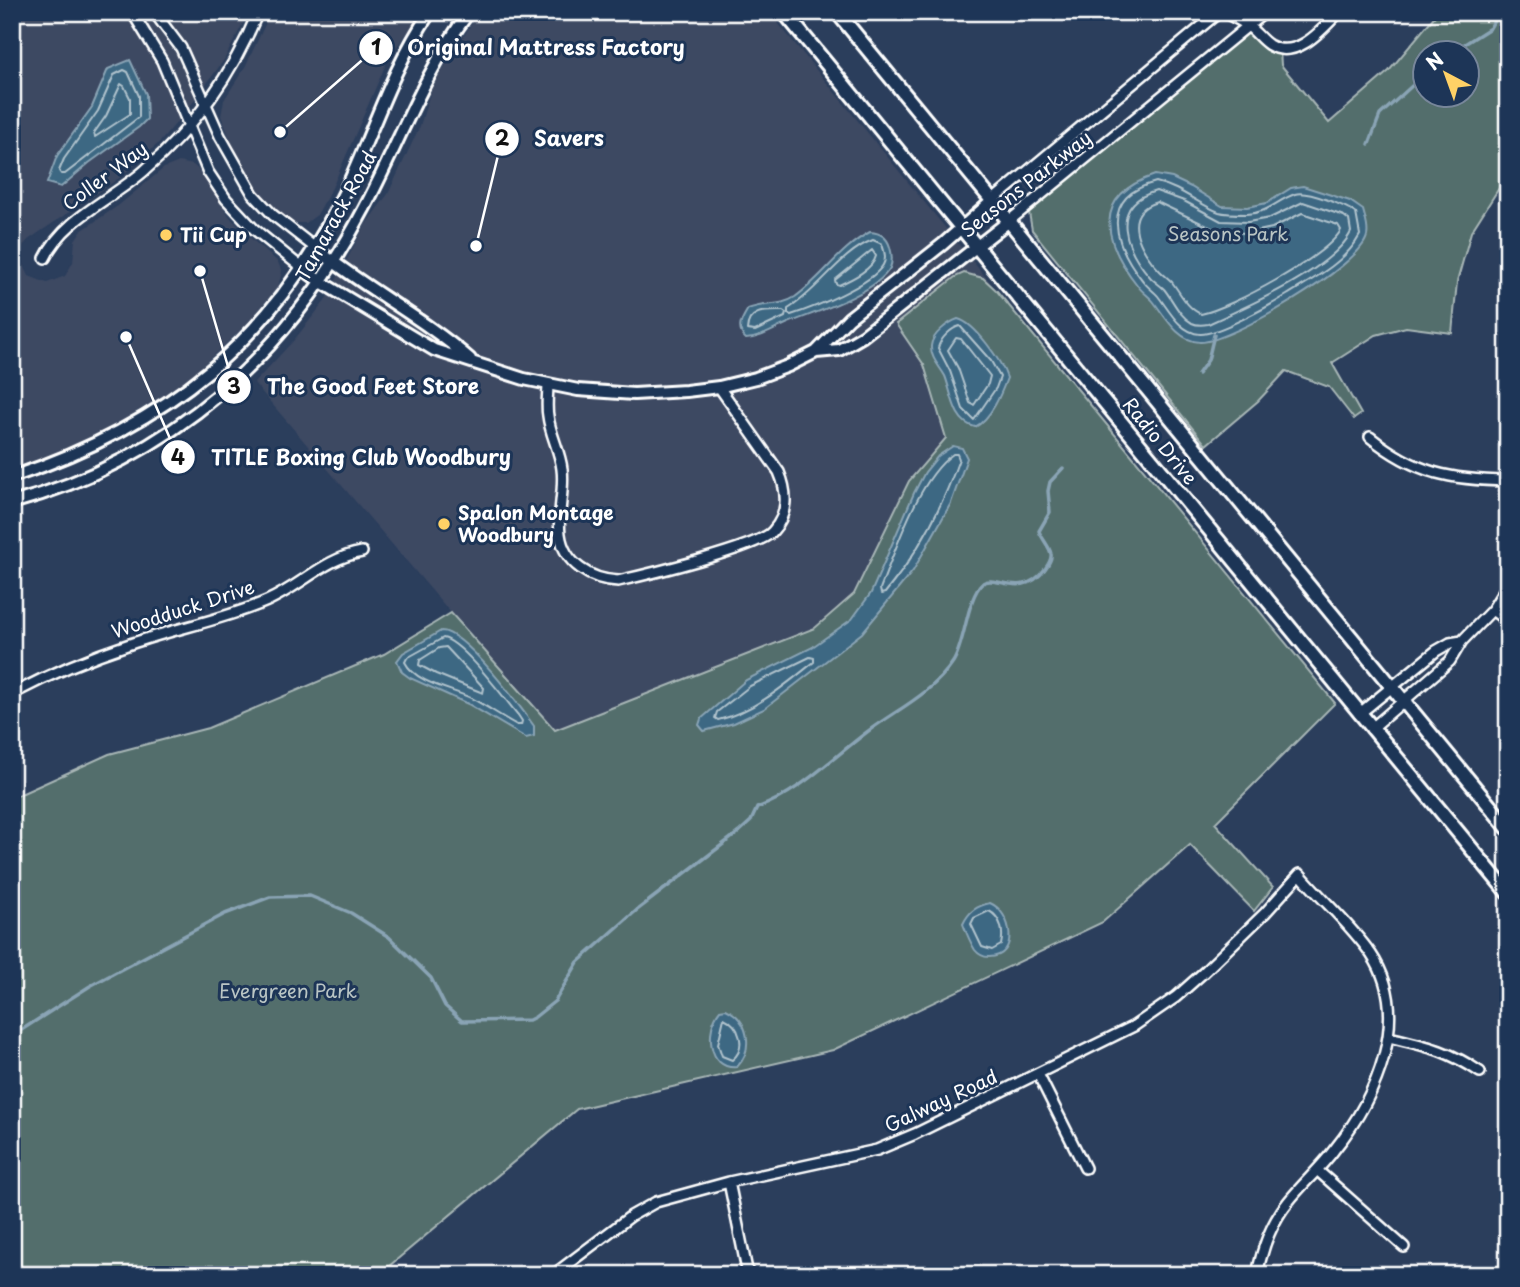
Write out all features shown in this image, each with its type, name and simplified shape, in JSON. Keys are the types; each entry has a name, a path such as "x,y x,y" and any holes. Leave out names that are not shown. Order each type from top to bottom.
{"main road":[{"name":"Radio Drive","path":"784,12 1508,893"},
{"name":"Radio Drive","path":"837,12 1508,828"}],"street":[{"path":"132,12 162,61 208,172 226,199 254,229 302,268"},
{"path":"154,12 181,48 220,136 253,194 273,215 314,247"},
{"name":"Coller Way","path":"45,258 50,247 68,226 143,172 189,125 246,44 258,12"},
{"name":"Tamarack Road","path":"12,477 55,463 106,440 169,402 208,372 245,338 277,301 314,247 344,193 394,76 430,12"},
{"name":"Tamarack Road","path":"12,503 102,470 142,449 185,422 226,389 263,353 297,315 334,264 423,85 469,12"},
{"path":"1222,12 1248,26 1270,46 1280,50 1293,50 1320,31 1339,12"},
{"name":"Seasons Parkway","path":"816,352 849,318 872,303 1222,12"},
{"path":"1246,12 1248,26"},
{"name":"Seasons Parkway","path":"302,268 434,350 524,379 614,394 719,387 778,370 816,352 839,350 863,336 1265,12"},
{"name":"Seasons Parkway","path":"314,247 334,264 445,337 472,361"},
{"path":"548,384 548,417 563,471 560,535 564,547 578,567 590,575 602,580 618,581 750,545 772,532 781,519 786,496 785,485 779,472 719,387"},
{"path":"1370,438 1393,455 1436,473 1474,480 1508,481"},
{"name":"Woodduck Drive","path":"12,694 48,676 131,643 213,621 270,600 332,561 347,554 362,552"},
{"path":"1371,729 1445,667 1462,641 1492,610 1508,584"},
{"path":"1492,610 1508,622"},
{"path":"1359,714 1443,646 1462,641"},
{"name":"Galway Road","path":"553,1275 631,1216 656,1202 729,1182 877,1150 915,1134 1134,1026 1177,997 1260,918 1300,874 1372,956 1390,1006 1389,1037"},
{"path":"1257,1275 1261,1254 1272,1228 1287,1202 1335,1150 1366,1098 1381,1066 1389,1037 1438,1049 1461,1059 1480,1072"},
{"path":"1038,1074 1085,1168"},
{"path":"1317,1170 1404,1247"},
{"path":"729,1182 748,1275"}],"shaded area":[{"path":"12,12 249,12 224,60 160,142 118,179 23,246 21,259 29,276 47,283 65,276 73,262 75,240 81,231 119,205 164,168 179,162 193,165 199,170 230,217 278,262 282,272 278,287 247,324 197,371 171,391 95,437 12,469"},
{"path":"271,12 423,12 389,57 332,188 317,215 306,223 295,223 285,218 256,187 240,164 221,116 224,100 245,67"},
{"path":"479,12 769,12 997,291 980,276 961,273 896,324 924,365 947,438 909,481 854,594 815,628 555,730 254,383 325,301 365,225 388,194 420,126 437,78"}],"green space":[{"name":"Seasons Park","path":"1438,12 1508,12 1508,174 1471,232 1457,282 1452,333 1406,327 1376,335 1332,363 1361,414 1354,419 1329,387 1286,371 1258,401 1206,445 1032,230 1028,207 1248,26 1280,50 1281,65 1329,123 1389,71 1412,43 1412,108 1482,108 1482,38 1416,38"},
{"name":"Evergreen Park","path":"964,273 983,278 997,291 1335,703 1215,823 1273,887 1254,911 1190,845 1103,922 833,1050 577,1109 388,1267 382,1275 12,1275 12,798 109,754 208,728 384,654 451,613 555,730 815,628 854,594 909,481 946,438 924,365 896,324 955,277"}],"water":[{"path":"130,60 146,94 147,119 61,187 47,183 57,156 92,107 108,69"},
{"path":"1155,175 1172,178 1222,206 1247,207 1267,203 1291,188 1303,186 1350,201 1363,210 1367,236 1359,249 1342,265 1292,301 1215,339 1192,341 1172,327 1140,288 1126,269 1111,237 1109,222 1112,208 1120,195 1134,184"},
{"path":"870,232 883,236 890,247 891,265 882,277 842,302 746,339 741,332 741,324 748,309 784,302 795,297 849,246"},
{"path":"958,319 972,328 987,344 1007,378 991,412 975,427 962,419 954,406 945,376 931,350 932,342 938,333"},
{"path":"953,446 962,448 967,458 951,503 913,571 862,633 764,709 734,723 704,731 699,725 701,719 746,680 811,648 852,619 871,593 925,472 938,456"},
{"path":"441,631 464,643 491,671 534,726 534,736 526,738 468,704 402,672 397,661 403,653"},
{"path":"990,903 998,908 1008,924 1009,942 999,955 989,957 975,950 963,924 974,910"},
{"path":"726,1009 740,1020 747,1035 746,1052 737,1067 720,1062 714,1055 712,1046 715,1018 720,1010"}],"waterway":[{"path":"1474,38 1490,28 1499,12"},
{"path":"1369,144 1380,115 1412,86"},
{"path":"1198,374 1208,360 1214,335"},
{"path":"12,1036 90,986 225,914 270,897 310,896 351,913 389,937 431,978 445,1006 462,1021 529,1020 535,1017 555,1001 578,962 637,910 739,832 751,821 757,808 787,794 935,683 957,654 973,598 983,583 995,581 1019,585 1037,578 1051,558 1039,531 1050,512 1050,482 1063,468"}],"place":[{"name":"Original Mattress Factory","path":"280,132"},
{"name":"Tii Cup","path":"166,235"},
{"name":"Savers","path":"476,246"},
{"name":"The Good Feet Store","path":"200,271"},
{"name":"TITLE Boxing Club Woodbury","path":"126,337"},
{"name":"Spalon Montage Woodbury","path":"444,524"}]}
